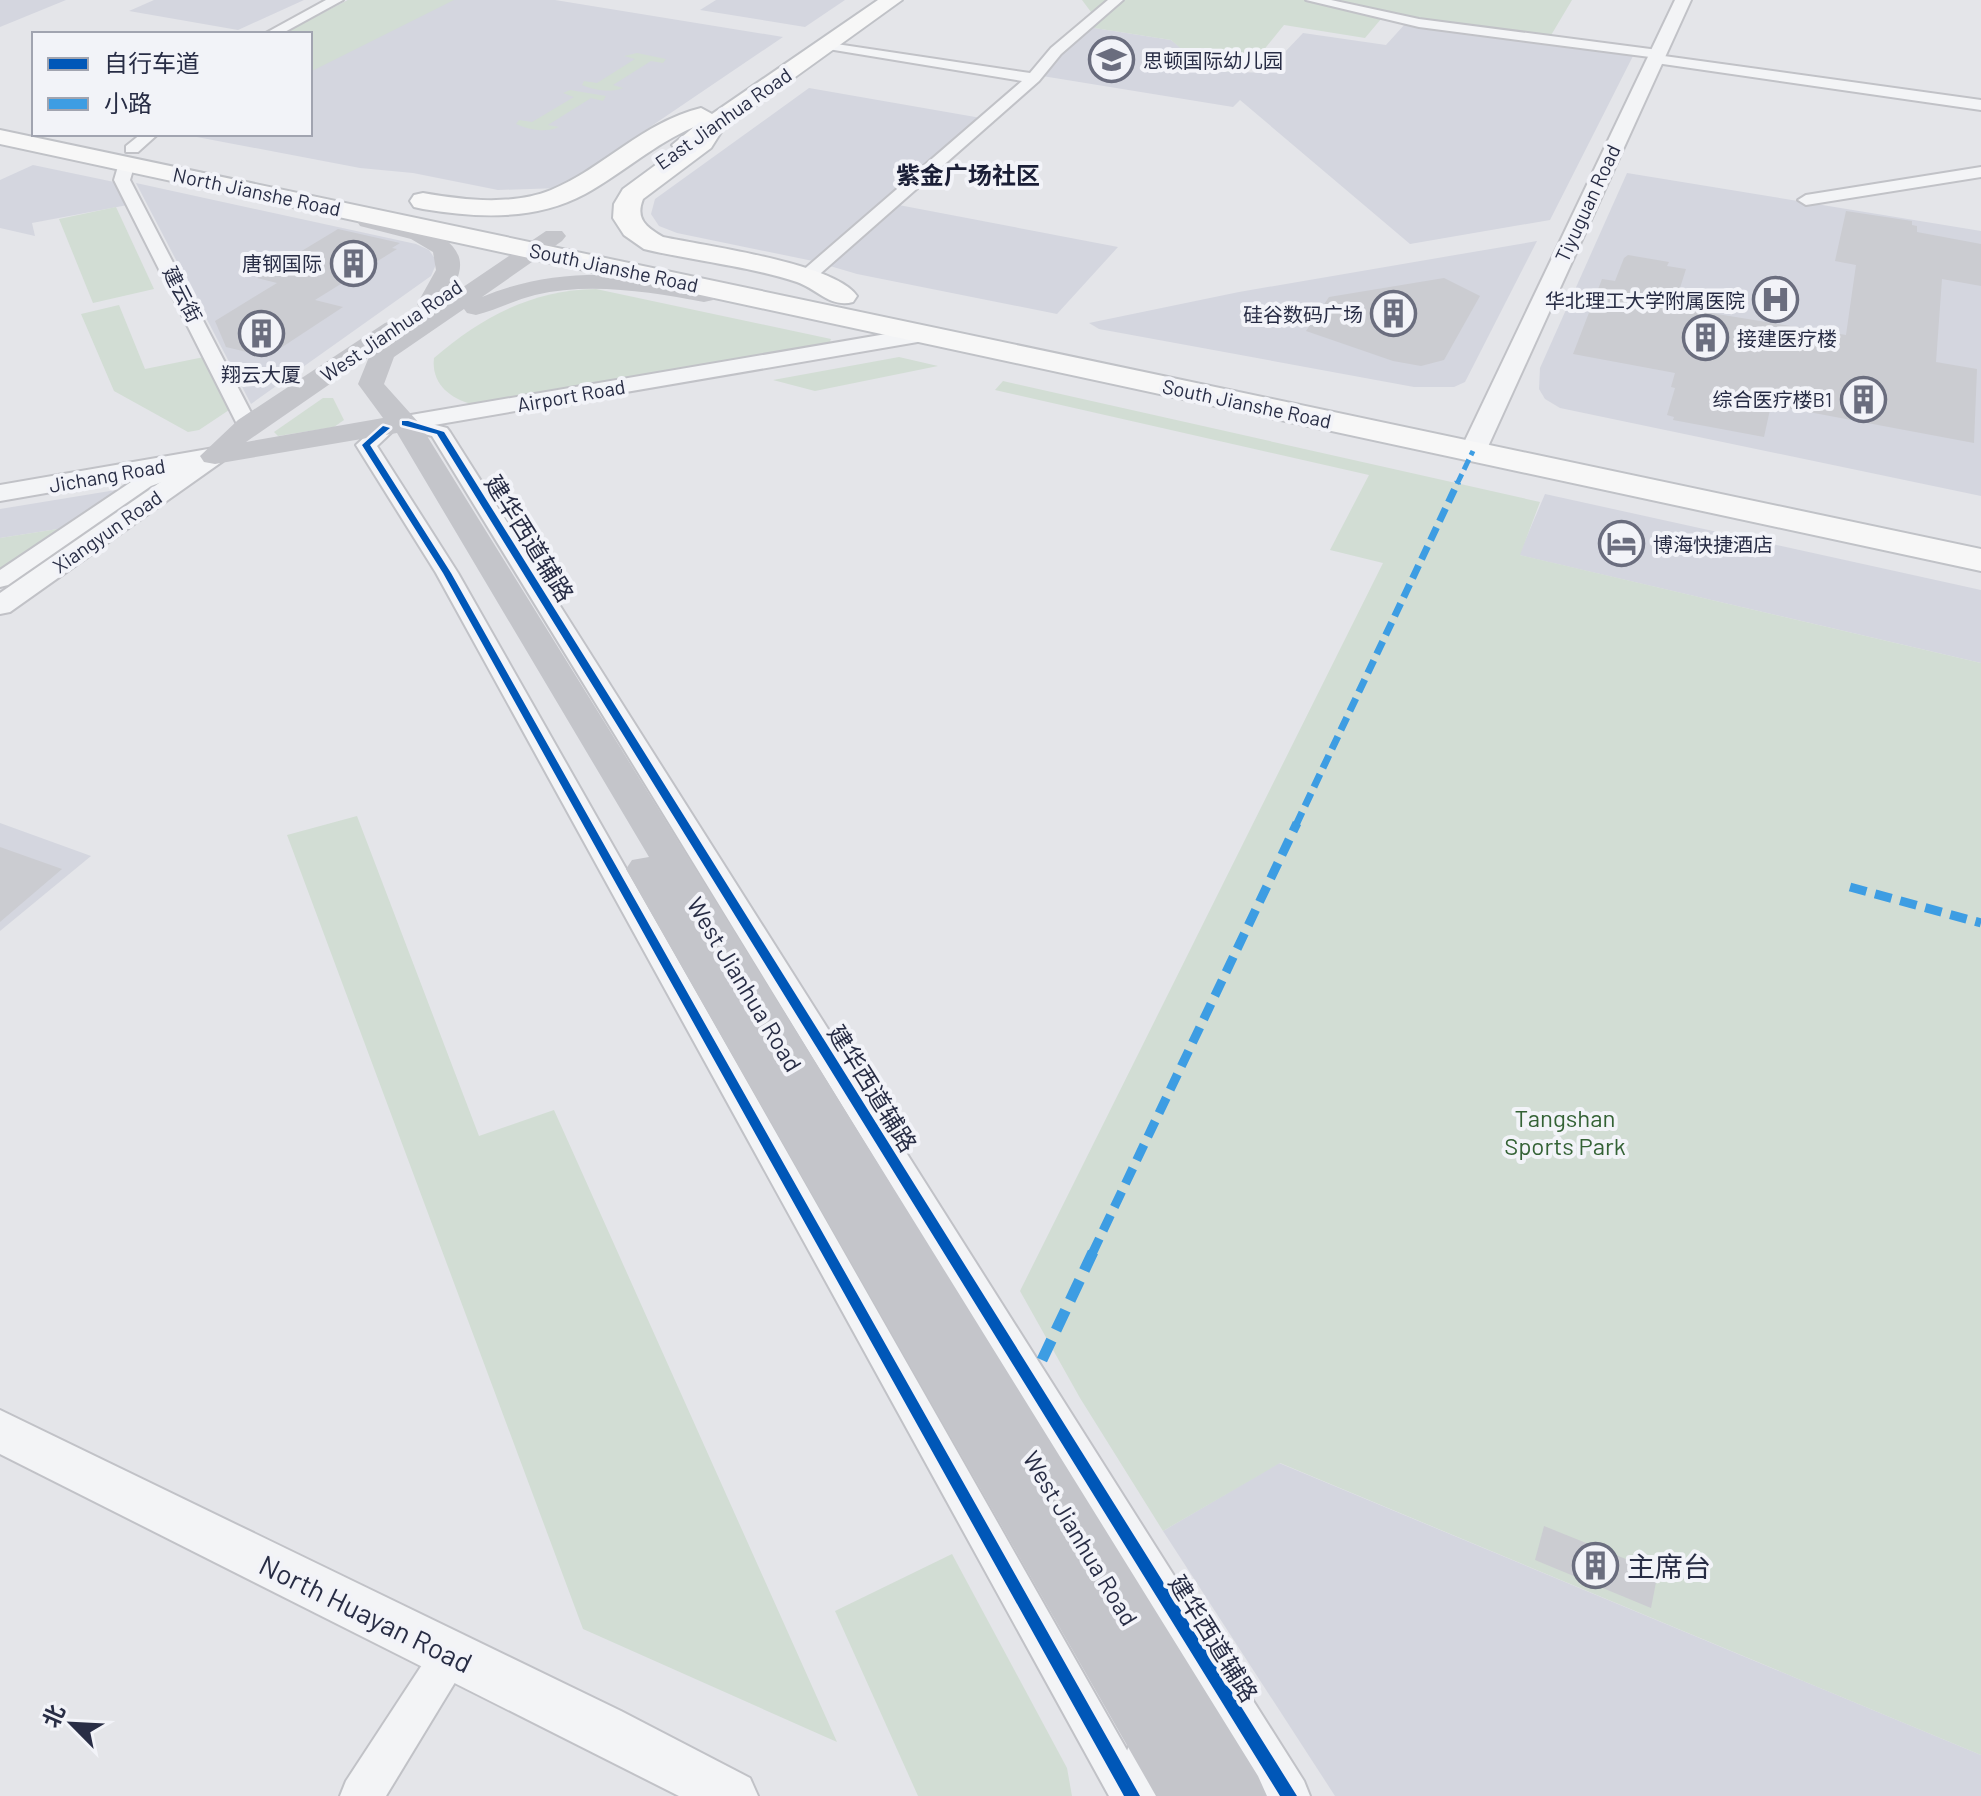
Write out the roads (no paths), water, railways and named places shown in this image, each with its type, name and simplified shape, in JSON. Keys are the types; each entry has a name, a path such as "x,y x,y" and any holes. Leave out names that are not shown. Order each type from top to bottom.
{"main road":[{"name":"East Jianhua Road","path":"541,239 872,0"},
{"name":"East Jianhua Road","path":"606,200 711,117 828,45 892,0"},
{"path":"252,182 340,186 457,208 508,205 536,201 573,189 643,142 711,117"},
{"path":"711,117 702,143 632,195 625,205 629,226 634,233 654,243 807,276 830,303"},
{"path":"0,121 32,128"},
{"name":"North Jianshe Road","path":"71,136 136,149 252,182 541,239"},
{"name":"North Jianshe Road","path":"0,137 136,149"},
{"path":"252,182 414,232 433,241 447,259 448,270 429,304"},
{"name":"South Jianshe Road","path":"541,239 1477,442 1981,560"},
{"name":"West Jianhua Road","path":"256,436 429,304 541,239"},
{"name":"West Jianhua Road","path":"541,239 383,353 371,384 1238,1796"},
{"path":"371,384 401,355 455,318 492,300 549,284 585,280 639,282 725,300 830,303"},
{"name":"South Jianshe Road","path":"830,303 927,334 1981,537"},
{"name":"West Jianhua Road","path":"394,420 1188,1796"},
{"name":"Airport Road","path":"214,456 256,436 335,437 394,420"}],"street":[{"path":"275,32 336,0"},
{"path":"807,276 1034,78 1056,51 1116,0"},
{"path":"1313,0 1419,23 1981,105"},
{"name":"Tiyuguan Road","path":"1477,442 1683,0"},
{"path":"828,45 1034,78"},
{"name":"建云街","path":"136,149 122,180 256,436"},
{"path":"1806,200 1981,172"},
{"name":"Airport Road","path":"394,420 927,334"},
{"path":"394,420 366,445 447,573 1135,1796"},
{"name":"建华西道辅路","path":"394,420 440,432 1289,1796"},
{"path":"0,580 144,482 214,456"},
{"name":"Jichang Road","path":"0,493 214,456"},
{"name":"Xiangyun Road","path":"0,606 214,456"},
{"name":"North Huayan Road","path":"0,1431 732,1796"},
{"path":"361,1796 451,1656"},
{"path":"1135,1796 1155,1739"}],"place":[{"name":"思顿国际幼儿园","path":"1112,60"},
{"name":"唐钢国际","path":"353,263"},
{"name":"华北理工大学附属医院","path":"1776,300"},
{"name":"硅谷数码广场","path":"1394,314"},
{"name":"翔云大厦","path":"261,334"},
{"name":"接建医疗楼","path":"1706,338"},
{"name":"综合医疗楼B1","path":"1863,399"},
{"name":"博海快捷酒店","path":"1622,544"},
{"name":"主席台","path":"1596,1566"}],"district":[{"name":"紫金广场社区","path":"968,174"}],"park label":[{"name":"Tangshan Sports Park","path":"1565,1131"}]}
